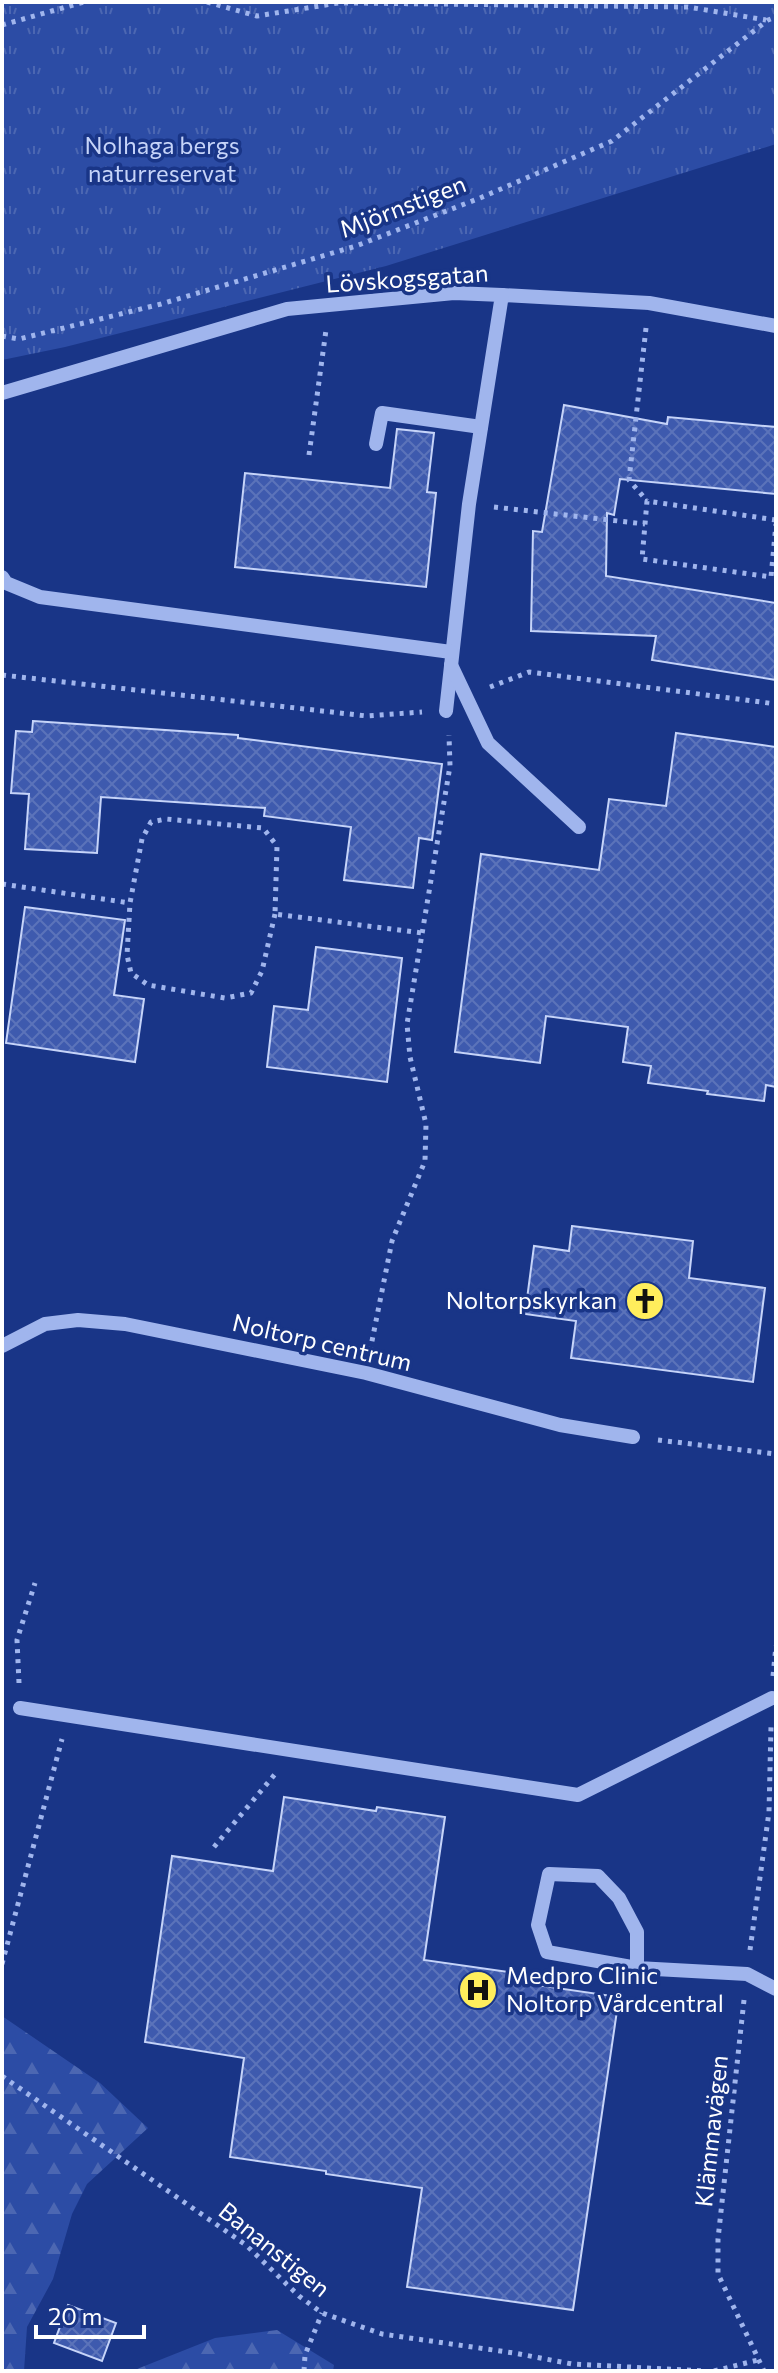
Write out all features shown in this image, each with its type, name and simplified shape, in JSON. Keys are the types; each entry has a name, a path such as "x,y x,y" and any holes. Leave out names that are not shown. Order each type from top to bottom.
{"street":[{"name":"Lövskogsgatan","path":"2,393 287,309 454,293 502,295 469,504 446,711"},
{"path":"502,295 649,303 776,326"},
{"path":"376,444 382,413 481,427"},
{"path":"2,577 6,583 40,597 451,658 467,703 488,743 579,827"},
{"name":"Noltorp centrum","path":"2,1346 45,1324 78,1320 125,1324 366,1373 560,1425 633,1437"},
{"path":"20,1708 578,1795 772,1698"},
{"path":"637,1968 637,1932 619,1898 598,1876 549,1874 538,1925 547,1952 637,1968 747,1974 776,1989"}],"path":[{"path":"2,25 84,2"},
{"path":"207,2 257,16 338,3 587,4 688,7 768,20"},
{"name":"Mjörnstigen","path":"2,336 19,339 161,304 356,246 480,198 612,141 768,20 776,17"},
{"path":"647,501 642,559 771,577 776,522 647,501 629,480 649,303"},
{"path":"309,455 330,305"},
{"path":"469,504 645,524"},
{"path":"467,703 491,686 529,672 776,704"},
{"path":"2,675 367,716 446,711 450,766 407,1024 410,1057 426,1124 425,1161 392,1241 366,1373"},
{"path":"166,819 263,828 277,846 275,914 262,971 251,993 225,998 148,985 131,973 127,955 130,903 142,839 151,822 166,819"},
{"path":"2,884 130,903"},
{"path":"275,914 422,933"},
{"path":"633,1437 776,1454"},
{"path":"20,1708 17,1640 35,1583"},
{"name":"Klämmavägen","path":"764,2371 718,2274 718,2239 747,1974 772,1812 772,1698 776,1646"},
{"path":"2,1964 62,1739"},
{"path":"214,1847 295,1751"},
{"name":"Bananstigen","path":"2,2076 246,2245 299,2296 322,2313 382,2334 572,2364 705,2371"},
{"path":"304,2371 305,2355 322,2313"},
{"path":"714,2371 758,2360"}],"green space":[{"name":"Nolhaga bergs naturreservat","path":"2,2 776,2 776,144 386,266 2,360"},
{"path":"2,2016 100,2083 148,2128 87,2184 72,2214 53,2279 27,2327 24,2371 2,2371"},
{"path":"277,2330 334,2365 333,2371 132,2371 215,2338"}],"building":[{"path":"564,405 667,424 668,417 776,427 776,494 620,479 614,515 607,513 606,576 776,603 776,680 652,660 656,636 531,631 533,531 542,532"},
{"path":"397,429 434,433 427,492 436,493 426,587 235,567 245,473 390,488"},
{"path":"33,721 238,735 238,738 442,764 432,840 419,838 413,888 344,880 351,827 264,816 265,808 101,797 97,853 25,849 29,794 11,793 16,731 32,732"},
{"path":"676,733 776,747 776,1087 766,1085 764,1101 648,1083 651,1066 623,1062 628,1027 546,1016 540,1063 455,1052 481,854 599,870 609,799 666,806"},
{"path":"25,907 125,920 114,995 144,999 135,1062 6,1043"},
{"path":"316,947 402,958 387,1082 267,1067 274,1006 308,1010"},
{"name":"Noltorpskyrkan","path":"572,1226 693,1241 689,1278 765,1288 753,1382 571,1358 576,1321 525,1314 534,1246 569,1251"},
{"path":"284,1797 376,1811 377,1807 445,1817 424,1960 523,1974 522,1983 619,1997 573,2310 407,2287 422,2188 230,2157 244,2058 145,2042 172,1856 273,1871"},
{"path":"68,2305 116,2323 102,2361 54,2343"}],"place":[{"name":"Noltorpskyrkan","path":"645,1301"},
{"name":"Medpro Clinic Noltorp Vårdcentral","path":"478,1990"}]}
